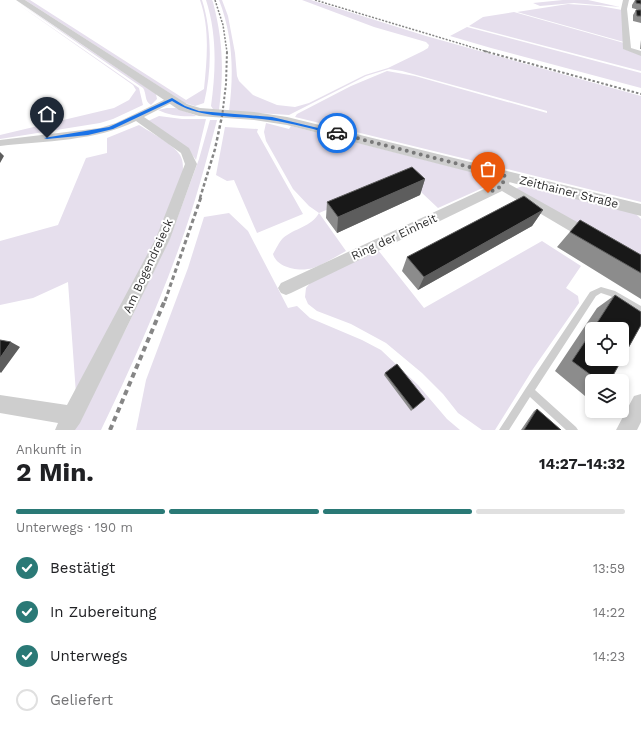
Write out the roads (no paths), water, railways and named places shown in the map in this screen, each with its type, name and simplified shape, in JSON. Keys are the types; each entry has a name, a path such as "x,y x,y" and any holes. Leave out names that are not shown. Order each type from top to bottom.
{"street":[{"name":"Zeithainer Straße","path":"20,0 183,107 199,112 254,116 287,121 504,181 641,210"},
{"path":"626,0 624,9 630,11 627,49 641,54"},
{"path":"0,143 101,131 120,125 172,99"},
{"name":"Am Bogendreieck","path":"69,423 164,238 191,164 185,152 137,117"},
{"path":"504,181 603,244"},
{"name":"Ring der Einheit","path":"286,288 504,181"},
{"path":"0,404 69,423"},
{"path":"626,430 640,406"}],"lane":[{"path":"504,430 593,294 601,290 612,293 641,310"},
{"path":"529,391 573,430"}],"railway":[{"path":"215,0 223,25 227,52"},
{"path":"315,0 488,52"},
{"path":"484,51 641,94"},
{"path":"222,117 226,84 227,52"},
{"path":"200,198 215,149 222,116"},
{"path":"165,301 201,197"},
{"path":"110,430 165,300"}]}
